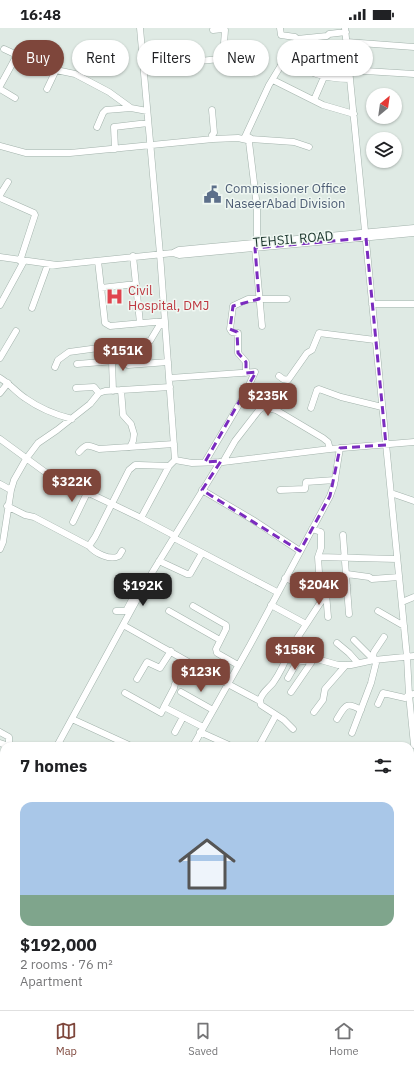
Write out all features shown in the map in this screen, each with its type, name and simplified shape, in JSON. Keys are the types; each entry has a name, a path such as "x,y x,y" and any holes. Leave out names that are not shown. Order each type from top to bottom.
{"street":[{"path":"140,28 141,40"},
{"path":"280,28 281,35 295,37 297,39 327,36 329,34 345,30 347,40"},
{"path":"213,30 225,30 224,40"},
{"path":"373,44 414,47"},
{"path":"4,48 12,52"},
{"path":"12,65 0,88 15,98"},
{"path":"373,71 414,74"},
{"path":"64,72 75,74 109,92 132,108"},
{"path":"245,137 277,72"},
{"path":"47,89 53,76"},
{"path":"141,518 169,466 175,460 170,378 145,76"},
{"path":"350,76 390,493 412,695 413,733"},
{"path":"314,100 324,77 333,79 350,79"},
{"path":"273,80 314,100 354,114"},
{"path":"97,127 103,113 106,110 132,108 147,111"},
{"path":"212,110 214,133 212,135 213,139"},
{"path":"115,149 114,128 148,123"},
{"path":"245,137 250,142 255,184 257,215 257,238 255,246 262,326"},
{"path":"0,146 30,154 70,153 245,137 252,139 294,142 309,147"},
{"path":"0,305 3,293 22,261 34,215 34,213 0,197 8,182"},
{"path":"0,257 57,265 133,256 173,253 179,255 366,235 414,228"},
{"path":"366,235 414,234"},
{"path":"133,256 140,323"},
{"path":"98,261 106,325 110,326 165,322"},
{"path":"32,308 48,264"},
{"path":"101,288 136,284"},
{"path":"246,373 246,362 238,353 238,333 230,330 233,306 248,300 287,299"},
{"path":"372,304 414,304"},
{"path":"55,367 58,360 70,352 150,341 160,326 165,322"},
{"path":"0,358 16,330"},
{"path":"279,376 288,380 308,352 312,350 319,334 375,340"},
{"path":"77,364 127,360 128,365 168,362"},
{"path":"112,361 113,391"},
{"path":"170,378 254,372 255,374 205,462"},
{"path":"0,378 8,382 24,398 60,416 72,418"},
{"path":"0,393 8,382"},
{"path":"76,388 94,387 99,393"},
{"path":"0,549 3,542 2,531 7,506 14,480 26,459 38,443 90,404 99,393 105,391 170,387"},
{"path":"311,408 317,390 319,389 341,397 382,407"},
{"path":"121,390 123,416 131,424 134,434 130,447"},
{"path":"59,742 159,561 202,490 235,441 259,410 263,407 276,410 323,438 328,442 330,449"},
{"path":"0,439 45,472 141,518 278,592"},
{"path":"175,460 192,463 221,462 330,449 414,442"},
{"path":"79,452 88,445 99,449 174,444"},
{"path":"195,742 330,496 335,480 340,448"},
{"path":"89,546 129,470 135,465 169,466"},
{"path":"280,490 305,489 306,482 335,480"},
{"path":"61,491 67,482"},
{"path":"0,484 11,490"},
{"path":"202,490 253,520 300,551"},
{"path":"73,522 87,492"},
{"path":"390,493 414,501"},
{"path":"7,506 25,515 34,517 89,546 101,555 116,558 122,551"},
{"path":"312,529 322,532 321,548 318,557 320,588 317,591"},
{"path":"343,535 349,614"},
{"path":"159,561 190,574 202,552"},
{"path":"318,557 397,559"},
{"path":"347,574 372,579 399,577"},
{"path":"285,578 326,594"},
{"path":"116,611 126,611 141,584 145,586"},
{"path":"293,728 261,705 260,697 273,682 290,649 330,588 334,586 347,585"},
{"path":"326,594 328,617"},
{"path":"402,602 414,597"},
{"path":"271,605 306,624"},
{"path":"193,606 226,625 226,629 216,649 217,653 238,665"},
{"path":"169,611 220,640"},
{"path":"378,611 404,626"},
{"path":"123,625 228,683 235,689 260,700"},
{"path":"352,733 372,684 376,663 374,660 374,652 384,638"},
{"path":"354,640 374,660"},
{"path":"338,643 358,663"},
{"path":"137,679 147,662 160,668 171,652"},
{"path":"286,659 297,662 313,660 346,665 374,660 414,656"},
{"path":"291,692 313,660"},
{"path":"288,678 297,662"},
{"path":"314,712 323,700 325,689 346,665"},
{"path":"125,693 161,713 175,684"},
{"path":"181,692 213,710"},
{"path":"378,704 383,693 405,698 412,695"},
{"path":"338,719 347,705 351,705 361,710"},
{"path":"164,707 224,742"},
{"path":"261,742 276,715"},
{"path":"175,732 182,717"},
{"path":"72,719 123,742"},
{"path":"0,732 7,735 9,742"}],"highlighted area":[{"path":"366,238 386,445 340,448 330,496 300,551 202,490 221,461 205,462 256,372 246,373 246,362 238,353 237,332 230,329 233,306 259,299 255,248"}],"place":[{"name":"Commissioner Office NaseerAbad Division","path":"212,195"},
{"name":"Civil Hospital, DMJ","path":"115,297"}]}
